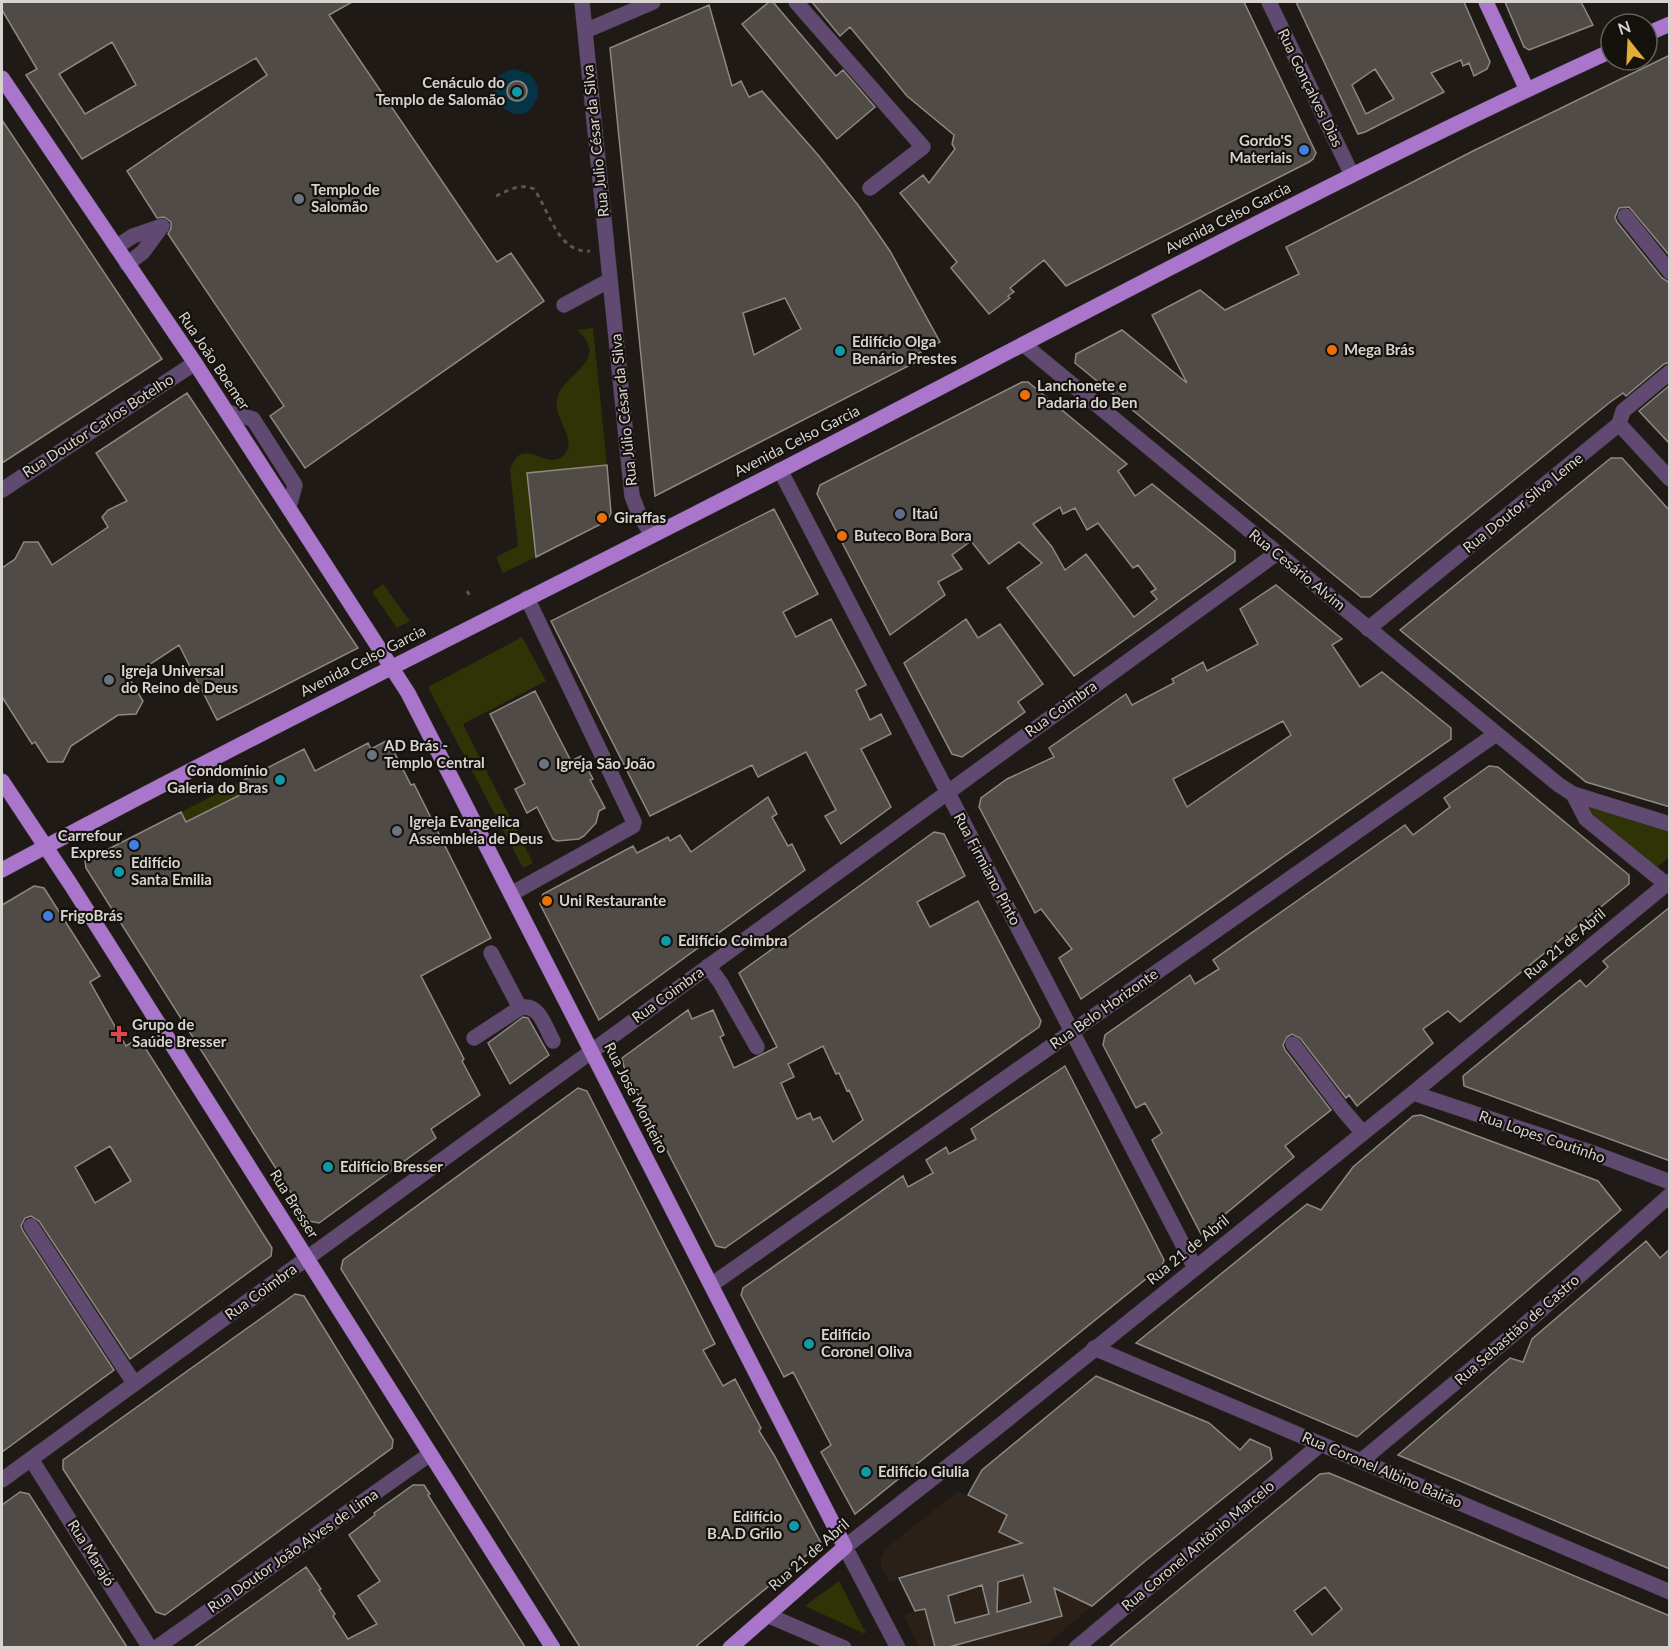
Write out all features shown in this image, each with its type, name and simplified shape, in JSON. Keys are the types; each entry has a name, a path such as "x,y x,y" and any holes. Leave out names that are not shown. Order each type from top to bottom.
{"main road":[{"path":"1486,2 1527,90"},
{"name":"Avenida Celso Garcia","path":"2,870 1352,175 1599,57"},
{"name":"Rua João Boemer","path":"2,78 195,363 393,667"},
{"name":"Rua José Monteiro","path":"393,667 845,1547"},
{"name":"Rua Bresser","path":"2,781 554,1647"},
{"name":"Rua 21 de Abril","path":"730,1647 845,1547"}],"street":[{"name":"Rua Julio César da Silva","path":"582,2 610,280"},
{"path":"585,31 653,2"},
{"path":"796,2 923,147 870,188"},
{"name":"Rua Gonçalves Dias","path":"1269,2 1352,175"},
{"path":"1625,216 1670,272"},
{"path":"117,247 133,236 162,226 143,252 127,264"},
{"path":"564,304 610,280"},
{"name":"Rua Júlio César da Silva","path":"610,280 632,496 639,514 652,535"},
{"name":"Rua Cesário Alvim","path":"1023,344 1559,785 1573,794 1670,824"},
{"name":"Rua Doutor Carlos Botelho","path":"2,490 195,363"},
{"name":"Rua Doutor Silva Leme","path":"1368,629 1619,424 1623,411 1670,372"},
{"path":"1619,424 1670,479"},
{"name":"Rua Firmiano Pinto","path":"780,470 1195,1268"},
{"name":"Rua Coimbra","path":"2,1480 1277,553"},
{"path":"511,894 633,826 634,822 527,598"},
{"name":"Rua Belo Horizonte","path":"711,1285 1496,734"},
{"name":"Rua Cesário Alvim","path":"1573,794 1586,819 1668,883"},
{"name":"Rua 21 de Abril","path":"845,1547 1413,1094 1668,883"},
{"path":"492,953 520,1008"},
{"path":"708,966 720,982 757,1047"},
{"path":"474,1038 520,1008 527,1006 535,1009 553,1041"},
{"path":"1293,1044 1342,1110 1363,1133"},
{"name":"Rua Lopes Coutinho","path":"1413,1094 1593,1153 1670,1182"},
{"name":"Rua Sebastião de Castro","path":"1361,1461 1522,1327 1670,1196"},
{"path":"31,1226 134,1383"},
{"name":"Rua Coronel Albino Bairão","path":"1094,1348 1670,1592"},
{"name":"Rua Coronel Antônio Marcelo","path":"1076,1647 1321,1444"},
{"name":"Rua Doutor João Alves de Lima","path":"156,1647 430,1454"},
{"name":"Rua Marajó","path":"31,1459 150,1647"},
{"path":"845,1547 898,1647"},
{"path":"767,1615 844,1647"}],"path":[{"path":"496,196 526,185 534,189 560,234 570,246 581,251 607,249"},
{"path":"467,591 470,596"}],"shaded area":[{"path":"958,1491 1130,1574 1044,1647 919,1648 904,1615 915,1611 899,1579 889,1582 881,1566 881,1558 885,1549"}],"green space":[{"path":"593,328 607,465 527,473 536,557 503,573 496,557 518,546 510,470 515,459 521,454 528,453 550,460 564,455 568,449 569,443 556,406 557,399 561,390 588,359 589,350 586,341 577,330"},
{"path":"383,584 410,621 397,628 372,592"},
{"path":"522,637 546,681 463,724 533,863 523,868 428,687"},
{"path":"240,782 246,792 186,822 181,812"},
{"path":"1587,805 1669,829 1669,857 1656,868 1593,814"},
{"path":"839,1581 866,1633 805,1606"}],"water":[{"path":"515,69 530,74 538,93 528,111 518,114 508,111 500,104 494,94 494,84 500,75","holes":["514,81 521,82 527,89 526,94 522,100 514,101 507,94 507,88"]}],"building":[{"path":"2,2 352,2 329,15 497,262 511,253 544,301 305,468 270,416 284,406 168,234 171,222 164,217 157,218 127,171 267,75 256,58 82,159 26,75 37,69 2,10","holes":["112,42 136,85 85,114 59,74"]},
{"path":"769,2 773,2 836,76 843,70 875,107 837,139 742,24"},
{"path":"812,2 1244,2 1316,153 1309,162 1066,286 1044,260 1010,288 1014,292 1008,296 1010,298 989,314 951,268 957,262 900,193 923,175 929,183 955,149 952,144 954,135 907,96 850,27 840,36"},
{"path":"1296,2 1464,2 1490,62 1487,69 1474,76 1469,63 1463,66 1461,60 1431,73 1444,92 1358,134","holes":["1375,69 1394,99 1366,114 1352,85"]},
{"path":"1505,2 1581,2 1593,25 1529,50 1524,47"},
{"path":"709,5 732,86 741,81 749,97 762,91 818,155 858,205 890,251 940,342 915,355 918,361 655,496 610,48","holes":["785,298 801,329 754,355 743,313"]},
{"path":"1670,55 1670,256 1629,207 1619,208 1615,217 1662,278 1670,283 1670,362 1664,364 1626,396 1623,393 1609,403 1370,597 1361,597 1075,363 1076,354 1122,330 1187,383 1152,315 1200,290 1225,310 1299,274 1286,247 1473,151 1635,72 1659,72 1659,60"},
{"name":"Cenáculo do Templo de Salomão","path":"517,81 524,84 527,91 524,98 517,101 510,98 507,91 510,84"},
{"path":"2,120 162,359 2,463"},
{"path":"1022,382 1028,382 1127,464 1118,471 1135,496 1152,484 1235,551 1235,561 1074,676 1007,588 1042,563 1019,542 989,564 971,541 952,555 962,569 938,582 945,595 890,635 817,494 820,485","holes":["1060,507 1063,514 1075,508 1087,530 1098,523 1133,568 1138,565 1156,589 1151,592 1157,599 1134,617 1086,554 1065,570 1052,547 1033,524"]},
{"path":"1670,385 1670,444 1639,411"},
{"path":"187,393 358,648 217,720 179,645 129,678 143,701 136,714 118,715 71,746 63,762 48,762 35,742 32,744 2,697 2,568 15,559 24,542 38,542 52,565 108,527 102,517 108,510 127,501 96,453"},
{"path":"1611,458 1622,458 1670,511 1670,807 1586,782 1400,630"},
{"path":"607,465 611,513 607,521 536,557 527,473"},
{"path":"774,509 818,594 783,612 796,637 831,619 866,685 856,690 870,720 881,714 891,734 861,749 891,807 841,844 825,816 836,810 806,752 758,777 752,765 650,816 551,621"},
{"path":"1276,585 1342,639 1332,645 1360,687 1382,672 1451,728 1451,739 1081,999 1059,958 1072,949 1041,909 1035,913 979,807 981,798 1007,779 1054,757 1049,748 1126,694 1132,705 1174,683 1172,679 1203,662 1207,671 1258,644 1240,609","holes":["1283,721 1291,735 1187,807 1173,779"]},
{"path":"966,619 978,638 1000,624 1043,684 1018,702 1025,712 962,757 952,754 904,663"},
{"name":"Igreja São João","path":"535,691 571,761 581,756 593,779 590,780 605,808 599,811 596,823 579,839 557,841 553,839 537,807 527,813 515,789 525,784 490,714"},
{"path":"388,740 411,785 414,784 491,938 421,976 480,1095 431,1129 436,1138 319,1223 309,1221 86,868 85,861 181,812 186,822 246,792 240,782 304,749 315,771 368,743 371,749"},
{"path":"1489,766 1498,767 1629,875 1629,884 1460,1022 1448,1011 1423,1029 1433,1043 1357,1106 1349,1095 1346,1098 1300,1038 1292,1034 1287,1037 1283,1045 1285,1050 1331,1110 1285,1146 1294,1157 1201,1234 1152,1140 1162,1133 1145,1103 1136,1108 1103,1045 1105,1035 1190,975 1195,984 1219,969 1213,960 1405,825 1413,835 1450,807 1444,798"},
{"path":"768,797 777,814 772,817 788,846 792,844 805,870 599,1020 540,904 543,894 633,846 637,853 668,837 670,841 680,835 691,852"},
{"path":"934,832 944,834 965,876 917,902 930,927 978,901 1041,1021 1039,1027 725,1248 716,1246 624,1067 622,1058 688,1010 692,1019 713,1010 724,1035 720,1037 734,1068 777,1047 739,973","holes":["823,1046 836,1074 839,1073 847,1091 849,1090 863,1120 833,1142 820,1117 813,1120 810,1113 797,1119 781,1083 794,1077 788,1064"]},
{"path":"34,886 44,888 100,976 90,982 126,1046 139,1038 272,1248 271,1256 130,1359 39,1221 31,1216 25,1218 21,1226 23,1231 114,1370 2,1452 2,905","holes":["110,1146 131,1181 95,1203 75,1167"]},
{"path":"1670,907 1670,1161 1464,1086 1463,1076 1580,980 1586,987 1608,967 1603,961"},
{"path":"523,1017 528,1018 549,1055 510,1084 488,1043"},
{"path":"1065,1066 1164,1260 1162,1266 855,1514 821,1452 831,1445 793,1372 784,1377 741,1295 743,1288 903,1176 908,1187 933,1173 926,1160 946,1147 949,1154 976,1139 971,1129"},
{"path":"578,1088 587,1091 715,1344 703,1350 723,1386 735,1379 761,1428 759,1431 821,1543 695,1647 580,1647 341,1269 343,1260"},
{"path":"1421,1115 1598,1181 1621,1210 1357,1437 1136,1343 1307,1204 1321,1210 1353,1167 1413,1116"},
{"path":"1646,1241 1660,1258 1670,1249 1670,1569 1398,1455 1510,1358 1523,1362 1532,1339"},
{"path":"295,1294 304,1296 393,1440 392,1448 165,1615 156,1612 63,1469 63,1460"},
{"path":"1096,1376 1209,1423 1240,1450 1250,1439 1270,1448 1272,1459 1092,1606 1054,1588 1062,1616 949,1647 935,1647 925,1609 915,1611 899,1578 1022,1543 999,1532 1007,1515 968,1495 982,1470","holes":["1023,1575 1031,1602 997,1612 998,1582","982,1585 989,1614 955,1623 948,1596"]},
{"path":"1329,1473 1670,1616 1670,1647 1109,1647 1320,1474","holes":["1325,1587 1342,1609 1312,1635 1294,1611"]},
{"path":"413,1485 424,1485 430,1494 428,1495 525,1647 194,1647 306,1567 321,1589 319,1590 335,1614 333,1616 348,1639 377,1624 358,1596 380,1581 349,1535 375,1515 374,1513"},
{"path":"20,1492 29,1494 127,1647 2,1647 2,1505"}],"place":[{"name":"Cenáculo do Templo de Salomão","path":"517,92"},
{"name":"Gordo'S Materiais","path":"1304,150"},
{"name":"Templo de Salomão","path":"299,199"},
{"name":"Mega Brás","path":"1332,350"},
{"name":"Edifício Olga Benário Prestes","path":"840,351"},
{"name":"Lanchonete e Padaria do Ben","path":"1025,395"},
{"name":"Itaú","path":"900,514"},
{"name":"Giraffas","path":"602,518"},
{"name":"Buteco Bora Bora","path":"842,536"},
{"name":"Igreja Universal do Reino de Deus","path":"109,680"},
{"name":"AD Brás - Templo Central","path":"372,755"},
{"name":"Igreja São João","path":"544,764"},
{"name":"Condomínio Galeria do Bras","path":"280,780"},
{"name":"Igreja Evangelica Assembleia de Deus","path":"397,831"},
{"name":"Carrefour Express","path":"134,845"},
{"name":"Edifício Santa Emilia","path":"119,872"},
{"name":"Uni Restaurante","path":"547,901"},
{"name":"FrigoBrás","path":"48,916"},
{"name":"Edifício Coimbra","path":"666,941"},
{"name":"Grupo de Saúde Bresser","path":"119,1034"},
{"name":"Edifício Bresser","path":"328,1167"},
{"name":"Edifício Coronel Oliva","path":"809,1344"},
{"name":"Edifício Giulia","path":"866,1472"},
{"name":"Edifício B.A.D Grilo","path":"794,1526"}]}
